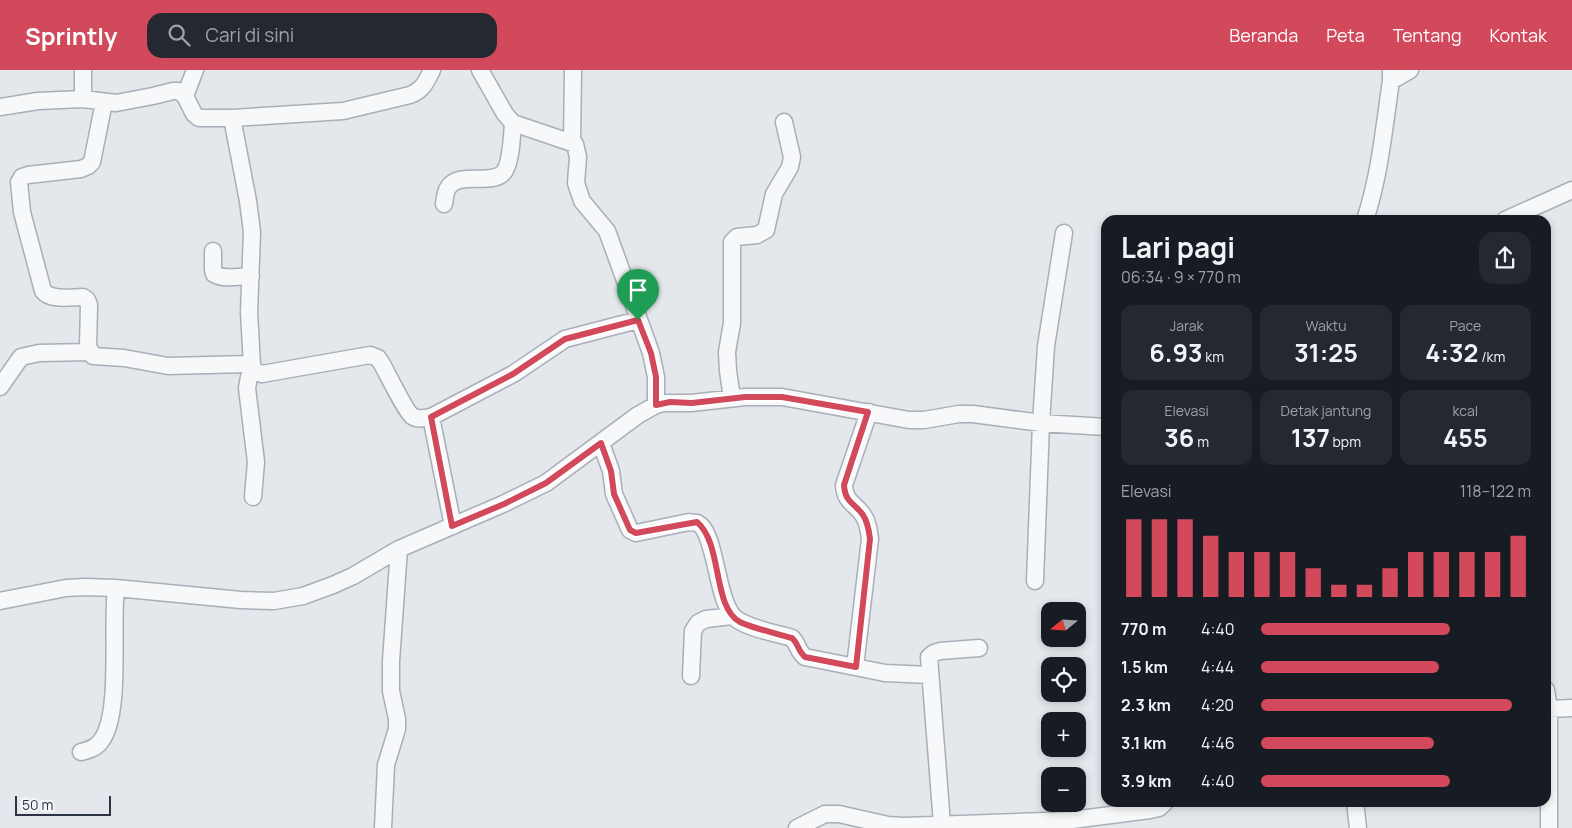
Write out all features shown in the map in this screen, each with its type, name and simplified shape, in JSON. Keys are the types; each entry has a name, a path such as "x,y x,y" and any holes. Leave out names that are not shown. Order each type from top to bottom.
{"street":[{"path":"83,70 83,99"},
{"path":"185,96 195,70"},
{"path":"0,107 38,101 83,99 104,102 130,101 179,91 185,96 194,114 199,118 232,118 343,111 420,91 432,70"},
{"path":"480,70 504,114 513,124 572,142 577,148 576,183 582,201 607,231 651,353 656,377 656,405"},
{"path":"572,142 573,70"},
{"path":"1367,215 1378,167 1391,76 1410,70"},
{"path":"104,102 92,162 88,166 81,169 28,175 22,177 19,182 22,212 43,292 52,298 83,297 87,300 89,305 88,346 93,356 124,358 168,366 238,363 253,367"},
{"path":"232,118 252,232 249,312 255,372 262,374 370,355 378,358 382,364 405,408 412,416 422,419 431,417 513,374 565,339 638,320"},
{"path":"732,398 728,371 728,352 732,323 732,242 737,237 757,235 766,230 774,194 790,167 792,157 784,122"},
{"path":"444,204 448,188 455,182 465,179 498,177 504,173 508,160 513,124"},
{"path":"1516,215 1572,190"},
{"path":"1035,581 1046,346 1064,233"},
{"path":"212,251 212,269 214,274 226,277 251,276"},
{"path":"0,387 21,357 39,353 90,352"},
{"path":"253,367 247,388 256,462 253,497"},
{"path":"0,601 66,588 116,588 241,600 274,601 303,596 334,585 399,549 504,504 546,483 638,415 656,405 670,402 692,403 732,398 782,397 908,420 974,414 1041,423 1101,427"},
{"path":"856,667 870,539 869,528 864,516 846,497 844,485 868,412"},
{"path":"431,417 452,526"},
{"path":"601,443 611,471 614,494 630,530 636,533 697,522 703,528 711,548 722,596 732,616 740,622 792,638 797,642 801,654 805,657 885,673 929,675"},
{"path":"383,828 386,766 397,729 397,719 391,691 391,661 399,549"},
{"path":"81,752 93,749 101,742 108,731 112,714 116,588"},
{"path":"691,676 693,631 698,624 706,619 732,616"},
{"path":"942,824 929,657 934,652 979,648"},
{"path":"1551,709 1572,708"},
{"path":"797,828 825,814 839,814 888,825 904,826 1072,820 1150,810 1160,807"},
{"path":"1356,807 1358,828"},
{"path":"1549,807 1549,828"}],"route":[{"path":"638,320 651,353 656,377 656,405 670,402 692,403 745,397 782,397 868,412 844,485 844,493 849,502 864,516 869,528 870,539 860,615 856,667 805,657 801,654 797,642 792,638 740,622 732,616 722,596 711,548 703,528 697,522 636,533 630,530 614,494 611,471 601,443 546,483 504,504 452,526 431,417 513,374 565,339 638,320"}]}
